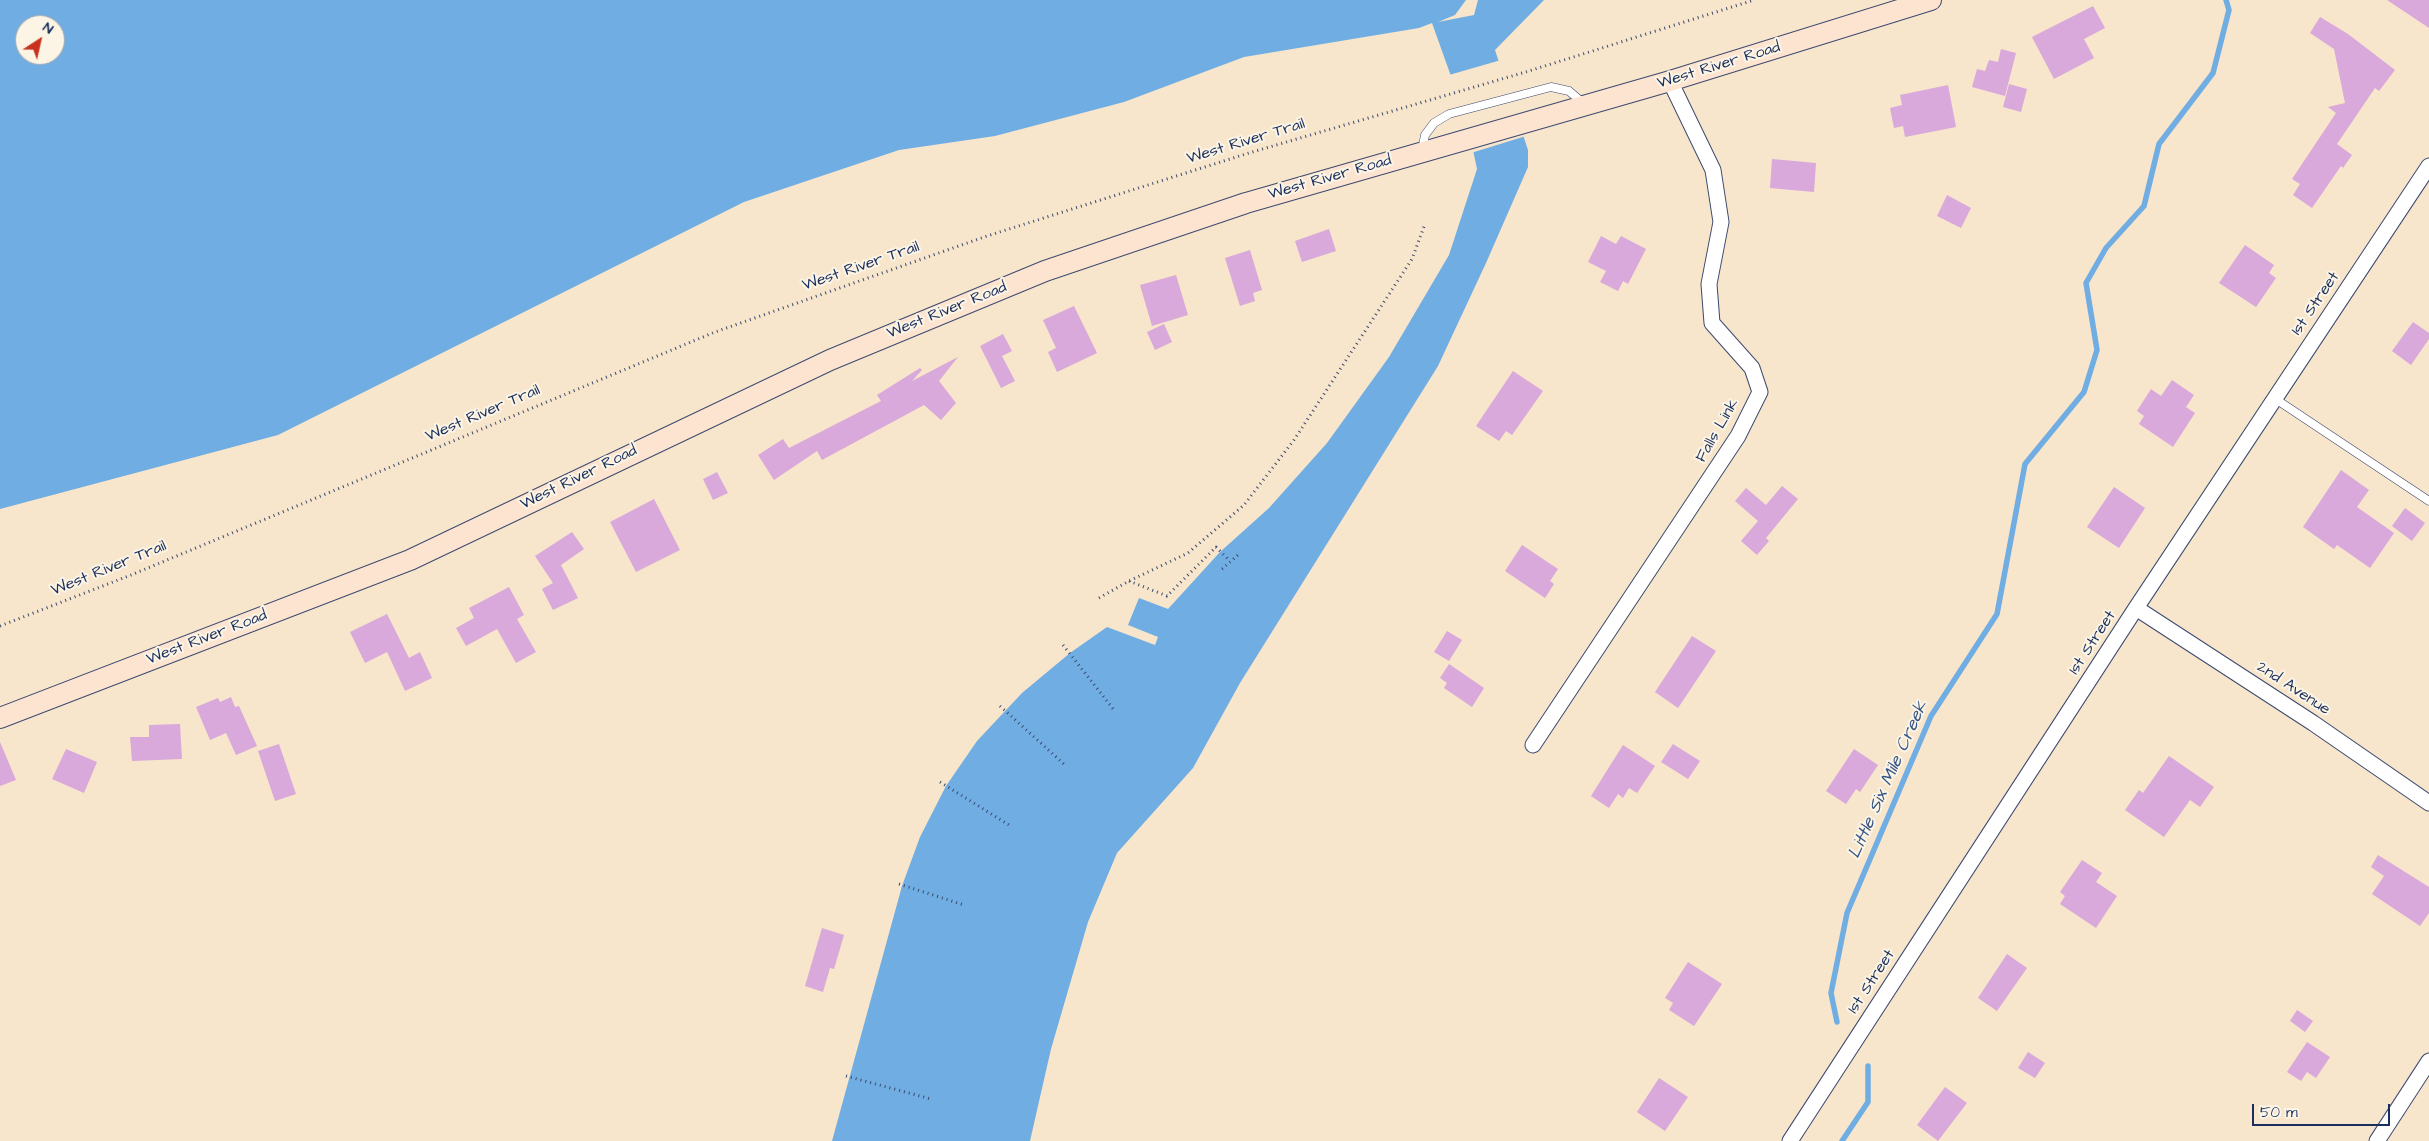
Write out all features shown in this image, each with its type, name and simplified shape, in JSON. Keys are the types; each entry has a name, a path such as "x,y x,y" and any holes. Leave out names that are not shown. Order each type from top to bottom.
{"main road":[{"name":"West River Road","path":"0,718 410,560 830,360 1045,271 1246,203 1670,81 1931,0"}],"street":[{"name":"Falls Link","path":"1533,745 1738,436 1760,392 1752,368 1712,323 1709,284 1721,222 1713,170 1670,81"},
{"name":"1st Street","path":"1790,1141 2136,608 2429,166"},
{"name":"2nd Avenue","path":"2136,608 2313,723 2429,803"},
{"path":"2377,1141 2429,1061"}],"lane":[{"path":"1422,151 1426,135 1434,124 1450,114 1535,90 1551,87 1569,91 1585,105"},
{"path":"2274,398 2429,501"}],"path":[{"name":"West River Trail","path":"0,626 131,575 715,332 987,236 1249,153 1444,94 1529,71 1754,0"},
{"path":"1099,598 1129,581 1188,553 1244,506 1294,440 1412,259 1425,224"},
{"path":"1129,581 1167,596 1216,547 1230,562"},
{"path":"1222,569 1238,555"},
{"path":"1063,645 1114,710"},
{"path":"1000,706 1065,765"},
{"path":"940,782 1009,825"},
{"path":"899,884 964,905"},
{"path":"846,1076 930,1099"}],"water":[{"path":"0,0 1466,0 1455,15 1438,22 1474,15 1478,0 1544,0 1495,50 1528,150 1528,167 1486,263 1438,366 1240,683 1193,768 1117,853 1088,922 1051,1049 1030,1141 832,1141 902,886 920,837 946,786 977,741 1022,693 1070,653 1107,627 1155,645 1158,637 1128,625 1139,598 1168,609 1220,552 1269,508 1327,443 1389,357 1449,255 1477,169 1467,121 1432,23 1419,28 1244,57 1124,102 995,136 899,150 744,202 278,435 0,509"}],"pier":[{"path":"1501,60 1526,136 1471,153 1465,121 1449,75"}],"building":[{"path":"2387,0 2429,0 2429,28"},
{"path":"2093,6 2105,28 2084,39 2094,58 2054,79 2032,37"},
{"path":"2320,17 2348,34 2395,70 2379,91 2375,88 2337,144 2352,155 2343,168 2341,166 2312,208 2293,195 2300,184 2292,179 2336,113 2328,107 2345,103 2334,49 2310,33"},
{"path":"2001,49 2016,53 2005,96 1972,87 1977,69 1985,71 1989,60 1998,62"},
{"path":"2009,84 2027,89 2021,112 2003,107"},
{"path":"1948,85 1956,127 1905,137 1903,126 1894,128 1890,108 1902,105 1900,95"},
{"path":"1772,159 1816,163 1814,192 1770,188"},
{"path":"1947,195 1971,208 1961,228 1937,216"},
{"path":"1329,229 1336,251 1302,262 1295,241"},
{"path":"1601,236 1616,244 1621,236 1646,249 1628,284 1623,281 1618,291 1600,282 1606,271 1588,262"},
{"path":"2245,245 2274,265 2269,273 2276,278 2256,307 2219,283"},
{"path":"1250,250 1262,290 1253,293 1255,301 1240,306 1225,258"},
{"path":"1176,275 1188,315 1152,326 1140,285"},
{"path":"1074,306 1097,353 1057,372 1048,352 1056,348 1043,320"},
{"path":"2413,322 2429,333 2429,339 2411,365 2392,351"},
{"path":"1164,324 1172,342 1155,350 1147,332"},
{"path":"1003,334 1012,351 1002,356 1015,381 1001,388 980,346"},
{"path":"958,357 939,381 956,403 941,420 924,405 822,460 817,451 774,480 758,455 783,439 789,448 881,401 877,395 920,368 922,370 912,381"},
{"path":"1513,371 1543,391 1512,435 1506,431 1499,441 1476,426"},
{"path":"2172,380 2194,395 2186,407 2195,413 2173,447 2139,424 2144,416 2137,411 2151,389 2161,396"},
{"path":"2341,470 2369,490 2357,507 2394,533 2370,568 2337,545 2334,549 2303,527"},
{"path":"717,472 728,493 713,500 703,479"},
{"path":"1782,486 1798,499 1766,538 1769,541 1757,555 1741,541 1758,521 1735,501 1746,488 1766,505"},
{"path":"2114,487 2145,508 2119,548 2087,527"},
{"path":"654,499 680,550 636,572 610,522"},
{"path":"2405,508 2425,523 2412,541 2392,526"},
{"path":"572,532 584,549 561,565 578,598 553,610 542,589 553,583 535,556"},
{"path":"1522,545 1558,569 1550,581 1554,584 1545,598 1505,571"},
{"path":"509,587 524,615 517,619 536,652 516,663 497,629 466,646 456,628 474,618 469,608"},
{"path":"387,614 409,658 420,652 432,678 405,691 387,652 365,663 350,632"},
{"path":"1447,631 1462,640 1449,661 1434,652"},
{"path":"1692,636 1716,651 1678,708 1655,692"},
{"path":"1449,664 1484,688 1472,707 1444,688 1447,683 1440,678"},
{"path":"231,697 235,707 239,706 257,746 236,755 226,733 210,740 196,707 218,698 220,702"},
{"path":"180,724 182,759 132,761 130,737 149,737 149,725"},
{"path":"0,742 16,780 0,786"},
{"path":"279,744 296,794 275,801 258,751"},
{"path":"1673,744 1700,761 1688,779 1661,762"},
{"path":"1623,745 1655,766 1637,793 1629,788 1623,798 1618,794 1609,808 1591,796"},
{"path":"66,749 97,762 84,793 52,779"},
{"path":"1854,749 1878,765 1860,792 1856,789 1846,804 1826,791"},
{"path":"2169,756 2214,787 2200,807 2190,800 2164,837 2125,810 2139,790 2143,793"},
{"path":"2378,855 2429,887 2429,913 2420,926 2372,894 2384,876 2371,867"},
{"path":"2082,860 2102,873 2096,882 2117,896 2096,928 2060,904 2065,896 2060,892"},
{"path":"822,928 844,935 834,969 830,968 823,992 805,986"},
{"path":"2007,954 2027,968 1997,1011 1978,998"},
{"path":"1688,962 1722,984 1694,1026 1669,1010 1673,1003 1665,998"},
{"path":"2297,1010 2313,1021 2305,1032 2290,1021"},
{"path":"2307,1042 2330,1057 2316,1078 2307,1072 2301,1081 2287,1072"},
{"path":"2028,1052 2045,1063 2035,1078 2018,1068"},
{"path":"1659,1078 1688,1097 1665,1131 1637,1112"},
{"path":"1945,1087 1967,1103 1938,1141 1917,1125"}],"waterway":[{"name":"Little Six Mile Creek","path":"1837,1022 1831,993 1847,913 1931,716 1997,614 2025,464 2084,392 2097,350 2086,283 2106,248 2144,206 2159,144 2213,73 2229,10 2226,0"},
{"name":"Little Six Mile Creek","path":"1842,1141 1868,1102 1868,1066"}]}
